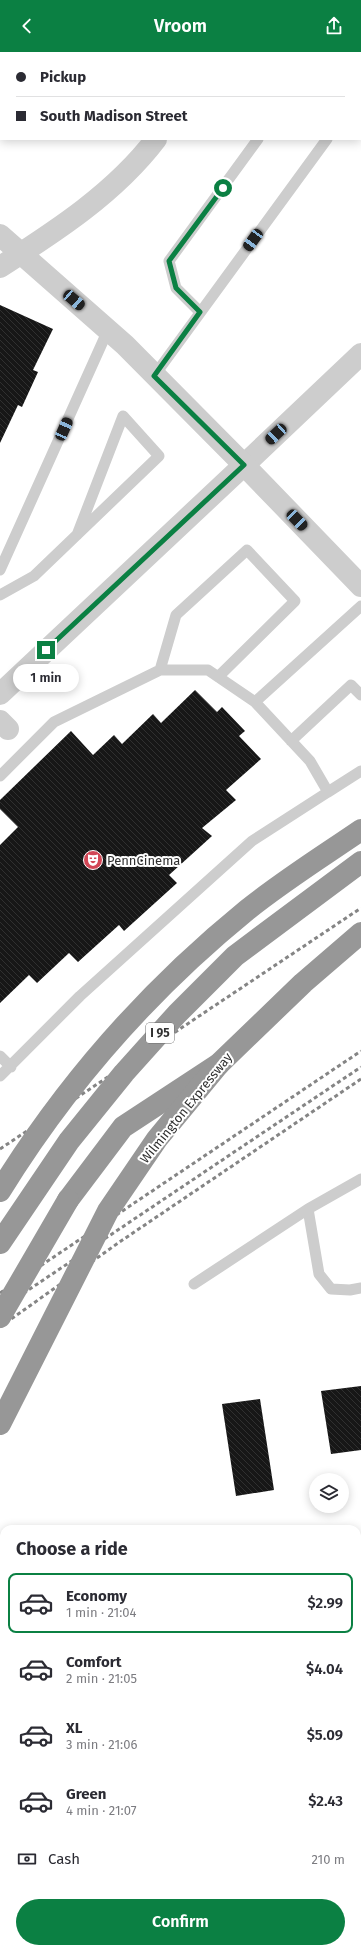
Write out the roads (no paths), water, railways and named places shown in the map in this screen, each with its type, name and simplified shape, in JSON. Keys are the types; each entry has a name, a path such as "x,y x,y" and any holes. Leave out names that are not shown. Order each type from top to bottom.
{"highway":[{"path":"0,1191 23,1154 72,1088 143,1006 192,958 248,910 361,830"},
{"name":"I 95","path":"0,1243 70,1141 124,1073 177,1014 235,956 361,862"},
{"name":"Wilmington Expressway","path":"0,1424 108,1211 157,1139 219,1064 303,983 361,933"},
{"path":"0,1317 68,1200 123,1127 219,1064"}],"street":[{"path":"0,268 63,227 103,194 155,140"},
{"path":"0,235 108,330 244,465 361,586"},
{"path":"0,694 361,354"}],"lane":[{"path":"200,312 176,288 169,261 257,140"},
{"path":"154,376 326,140"},
{"path":"0,570 108,330"},
{"path":"0,595 34,576 77,535 159,456 123,416 77,535"},
{"path":"160,670 176,615 247,550 295,601 218,677"},
{"path":"255,702 361,606"},
{"path":"0,776 54,722 160,670 208,670 255,702 310,761 328,792"},
{"path":"291,741 351,685 361,695"},
{"path":"0,1076 80,996 252,841 361,771"},
{"path":"0,1056 11,1066"},
{"path":"194,1284 308,1209 361,1179"},
{"path":"308,1209 319,1274 331,1289 350,1290 361,1288"}],"railway":[{"path":"0,1149 361,908"},
{"path":"0,1293 361,1051"},
{"path":"0,1309 361,1067"},
{"path":"0,1327 121,1241 361,1079"}],"place":[{"name":"PennCinema","path":"93,860"}]}
